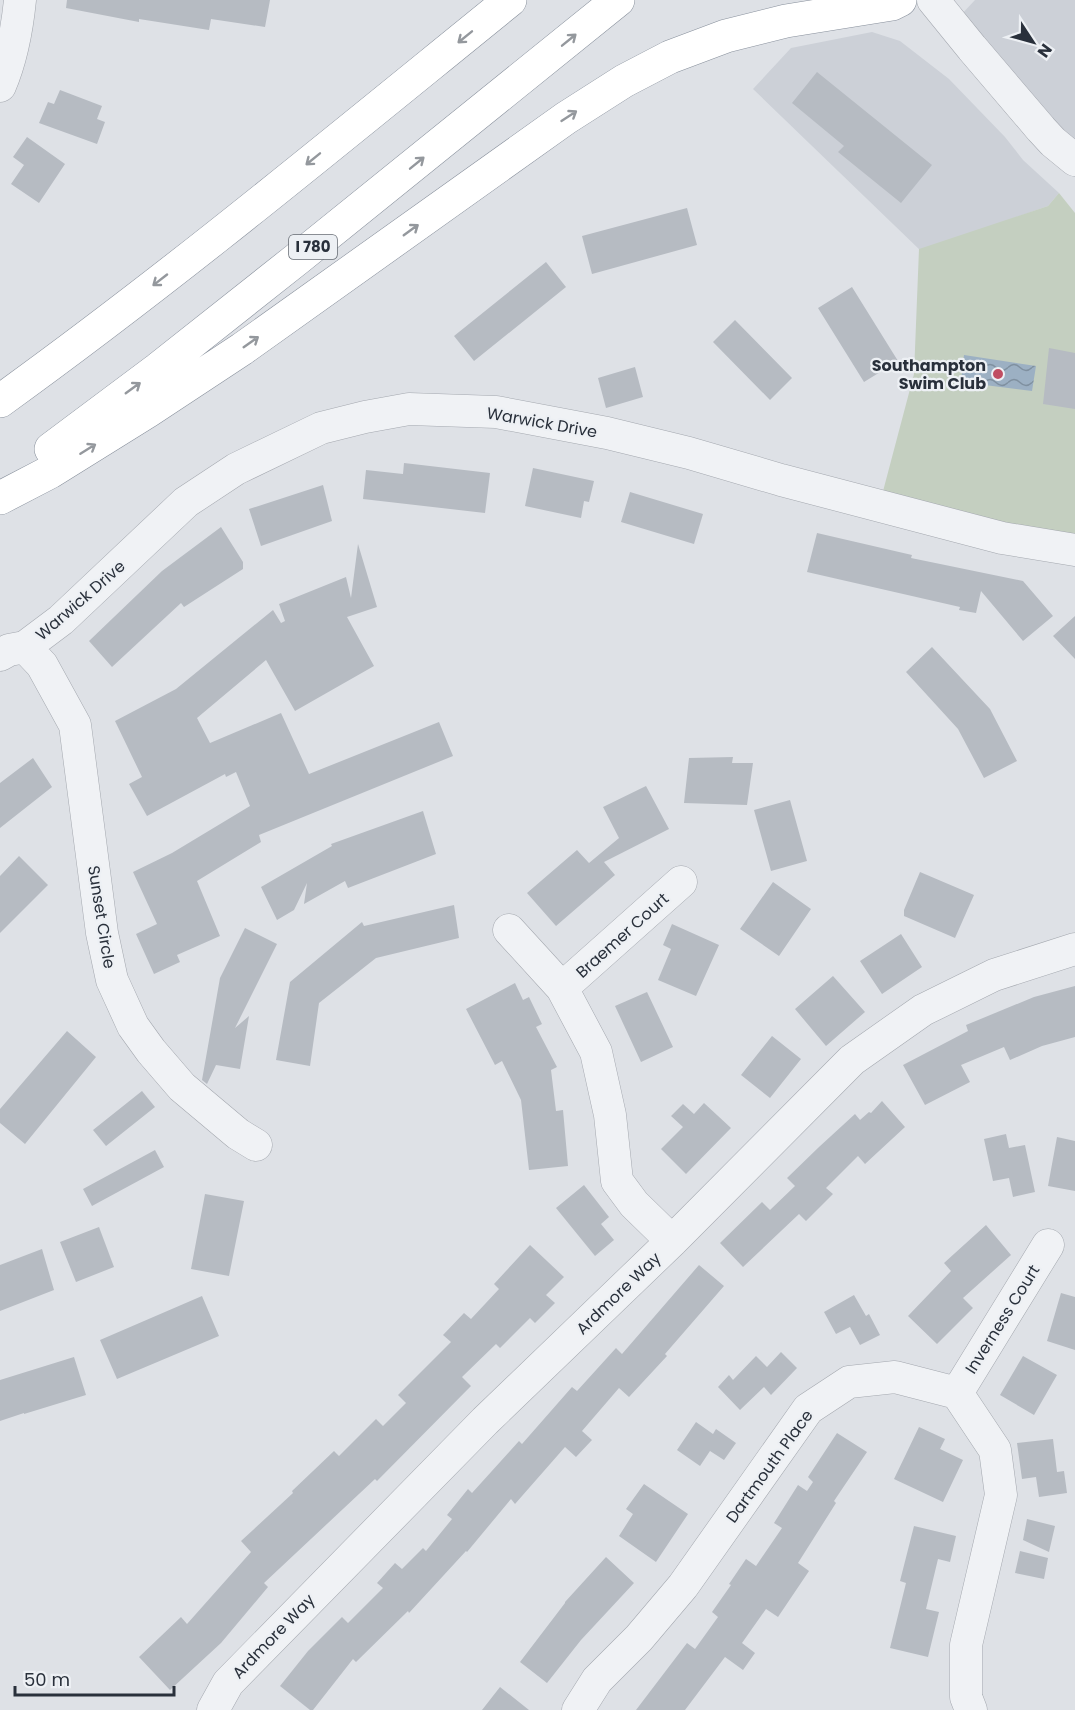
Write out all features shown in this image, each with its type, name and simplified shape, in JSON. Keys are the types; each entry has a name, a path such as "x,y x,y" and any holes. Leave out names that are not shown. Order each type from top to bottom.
{"highway":[{"path":"0,401 244,215 510,0"},
{"name":"I 780","path":"0,484 158,369 297,260 618,0"},
{"path":"0,498 50,472 242,349 566,118 624,81 670,57 726,36 786,21 892,4 900,0"}],"street":[{"path":"0,86 9,65 20,0"},
{"path":"933,0 1041,129 1075,160"},
{"name":"Warwick Drive","path":"13,651 61,620 186,502 236,469 321,428 409,409 496,412 607,433 1002,538 1075,550"},
{"name":"Sunset Circle","path":"13,651 42,665 75,725 102,933 112,980 133,1026 150,1051 182,1087 238,1134 256,1145"},
{"name":"Braemer Court","path":"562,988 681,882"},
{"path":"509,930 562,988 596,1052 610,1115 617,1181 634,1204 672,1241"},
{"name":"Ardmore Way","path":"213,1710 228,1683 485,1421 672,1241 852,1060 922,1010 994,975 1075,949"},
{"name":"Inverness Court","path":"957,1393 1048,1245"},
{"name":"Dartmouth Place","path":"578,1710 597,1680 639,1638 683,1586 807,1409 849,1382 895,1377 957,1393"},
{"path":"957,1393 995,1450 1001,1496 966,1645 966,1697 971,1710"}],"shaded area":[{"path":"975,0 1075,0 1075,143 960,16"},
{"path":"872,32 900,41 949,79 1005,137 1023,160 1059,193 1048,206 921,251 753,89 791,48"}],"green space":[{"path":"1059,193 1075,213 1075,540 882,495 914,374 919,249 1048,206"}],"water":[{"name":"Southampton Swim Club","path":"964,355 1036,366 1032,391 961,382"}],"building":[{"path":"67,0 270,0 265,27 211,19 209,30 139,19 139,22 66,8"},
{"path":"817,72 932,165 901,203 838,152 844,146 792,103"},
{"path":"60,90 102,106 97,119 105,122 97,144 39,123 48,102 54,104"},
{"path":"27,137 65,164 39,203 11,184 24,165 13,157"},
{"path":"687,208 697,245 592,274 582,236"},
{"path":"546,262 566,287 474,361 454,336"},
{"path":"852,287 898,361 864,382 818,308"},
{"path":"735,320 792,378 770,400 713,342"},
{"path":"1049,348 1075,353 1075,409 1043,404"},
{"path":"635,367 643,397 606,408 598,378"},
{"path":"404,463 490,473 485,513 363,499 366,470 403,474"},
{"path":"533,468 594,481 589,502 584,501 581,518 525,506"},
{"path":"323,485 332,521 261,546 249,509"},
{"path":"630,492 703,514 694,544 621,522"},
{"path":"221,527 243,562 243,569 184,607 181,603 112,667 89,641 162,571"},
{"path":"817,533 912,555 911,558 1023,581 1053,616 1023,641 981,591 976,613 959,610 960,607 807,572"},
{"path":"358,544 377,607 347,617 374,666 295,711 266,660 197,718 210,743 281,713 309,774 439,722 453,756 259,835 261,842 197,881 220,936 177,955 180,962 154,974 136,934 157,924 133,872 172,853 250,806 236,772 226,777 225,774 147,816 129,784 142,777 115,721 176,689 273,610 281,623 285,621 279,604 346,577 351,598"},
{"path":"1075,616 1075,659 1053,636"},
{"path":"932,647 990,709 1017,761 984,778 958,729 906,672"},
{"path":"733,757 732,763 753,763 747,805 684,803 689,758"},
{"path":"33,758 52,787 0,828 0,783"},
{"path":"646,786 669,829 604,862 615,875 556,926 527,893 577,850 589,863 619,838 603,807"},
{"path":"790,800 807,861 771,871 754,810"},
{"path":"423,811 436,854 348,888 345,881 304,904 307,883 294,910 277,920 261,887 332,846 331,844"},
{"path":"19,856 48,885 0,933 0,876"},
{"path":"920,872 974,895 955,938 904,916 904,910"},
{"path":"773,882 811,909 779,956 740,929"},
{"path":"454,905 459,938 376,958 319,1003 310,1066 276,1060 290,982 362,922 364,926"},
{"path":"672,924 719,945 696,996 658,980 671,949 663,945"},
{"path":"245,928 277,944 235,1028 249,1016 240,1069 216,1065 207,1084 202,1080 220,978"},
{"path":"901,934 922,967 882,994 860,961"},
{"path":"833,976 865,1012 826,1046 795,1009"},
{"path":"515,983 523,1000 529,997 542,1024 536,1027 557,1067 551,1070 556,1111 563,1110 568,1166 529,1170 521,1100 502,1061 495,1065 466,1009"},
{"path":"1075,986 1075,1037 1042,1046 1010,1060 1004,1047 961,1065 970,1082 925,1105 903,1065 968,1031 966,1025 1034,997"},
{"path":"647,992 673,1047 641,1062 615,1006"},
{"path":"67,1031 96,1057 25,1144 0,1123 0,1109"},
{"path":"772,1036 801,1059 770,1098 741,1075"},
{"path":"142,1091 155,1107 106,1146 93,1130"},
{"path":"882,1101 905,1127 865,1164 858,1156 826,1188 833,1194 806,1221 799,1214 743,1267 720,1243 762,1202 770,1210 795,1186 787,1178 855,1114 860,1120 869,1112 871,1113"},
{"path":"704,1103 731,1128 686,1174 661,1149 683,1127 671,1116 683,1104 694,1114"},
{"path":"1006,1134 1009,1148 1025,1145 1035,1192 1013,1197 1009,1178 993,1181 984,1139"},
{"path":"1057,1137 1075,1141 1075,1191 1048,1186"},
{"path":"155,1150 164,1167 92,1206 83,1189"},
{"path":"584,1185 609,1217 601,1224 614,1240 595,1256 556,1208"},
{"path":"205,1194 244,1201 229,1276 191,1269"},
{"path":"986,1225 1011,1255 963,1298 973,1308 937,1344 908,1316 951,1271 944,1263"},
{"path":"99,1227 114,1267 76,1282 60,1242"},
{"path":"530,1245 564,1277 546,1295 555,1303 535,1323 530,1318 500,1348 496,1344 462,1377 471,1386 377,1481 375,1479 264,1583 268,1587 221,1643 170,1690 139,1657 181,1617 187,1624 251,1552 241,1541 334,1451 339,1456 376,1419 383,1426 406,1403 398,1395 451,1342 443,1335 464,1313 471,1319 499,1289 494,1284"},
{"path":"42,1249 54,1290 0,1311 0,1265"},
{"path":"699,1265 724,1286 665,1354 667,1356 629,1397 619,1388 582,1431 592,1440 576,1457 565,1447 515,1504 511,1499 467,1552 409,1613 408,1611 356,1662 353,1659 313,1710 280,1686 308,1651 342,1617 348,1623 383,1588 377,1583 395,1563 402,1569 423,1548 426,1551 452,1519 447,1515 468,1489 472,1493 519,1441 522,1444 572,1387 577,1391 616,1348 622,1354"},
{"path":"1061,1293 1075,1297 1075,1350 1047,1341"},
{"path":"854,1295 866,1316 869,1314 880,1335 860,1345 850,1327 836,1334 824,1312"},
{"path":"202,1296 219,1336 117,1379 100,1340"},
{"path":"781,1352 797,1368 771,1395 764,1387 740,1410 718,1387 729,1375 733,1380 756,1356 767,1367"},
{"path":"1023,1356 1057,1375 1034,1415 1000,1395"},
{"path":"74,1357 86,1395 0,1421 0,1380"},
{"path":"696,1422 713,1434 716,1429 736,1443 724,1460 710,1451 700,1466 677,1450"},
{"path":"919,1427 945,1439 940,1449 963,1460 943,1502 894,1479"},
{"path":"837,1433 867,1452 834,1501 836,1503 798,1563 809,1571 778,1617 766,1609 742,1643 755,1653 743,1670 725,1657 685,1710 636,1710 687,1643 695,1649 718,1617 712,1612 746,1559 756,1566 782,1528 774,1523 798,1485 807,1491 813,1482 808,1477"},
{"path":"1053,1439 1057,1472 1064,1471 1067,1493 1039,1497 1036,1477 1022,1479 1017,1443"},
{"path":"644,1484 688,1514 656,1562 619,1536 633,1514 626,1509"},
{"path":"1027,1519 1055,1526 1049,1552 1023,1540"},
{"path":"914,1526 956,1536 950,1562 938,1559 926,1609 939,1612 928,1657 890,1648 906,1583 900,1581"},
{"path":"1020,1551 1048,1558 1044,1579 1015,1573"},
{"path":"606,1557 634,1583 581,1640 547,1683 520,1662 565,1602"},
{"path":"500,1687 529,1710 482,1710"}],"place":[{"name":"Southampton Swim Club","path":"998,374"}]}
